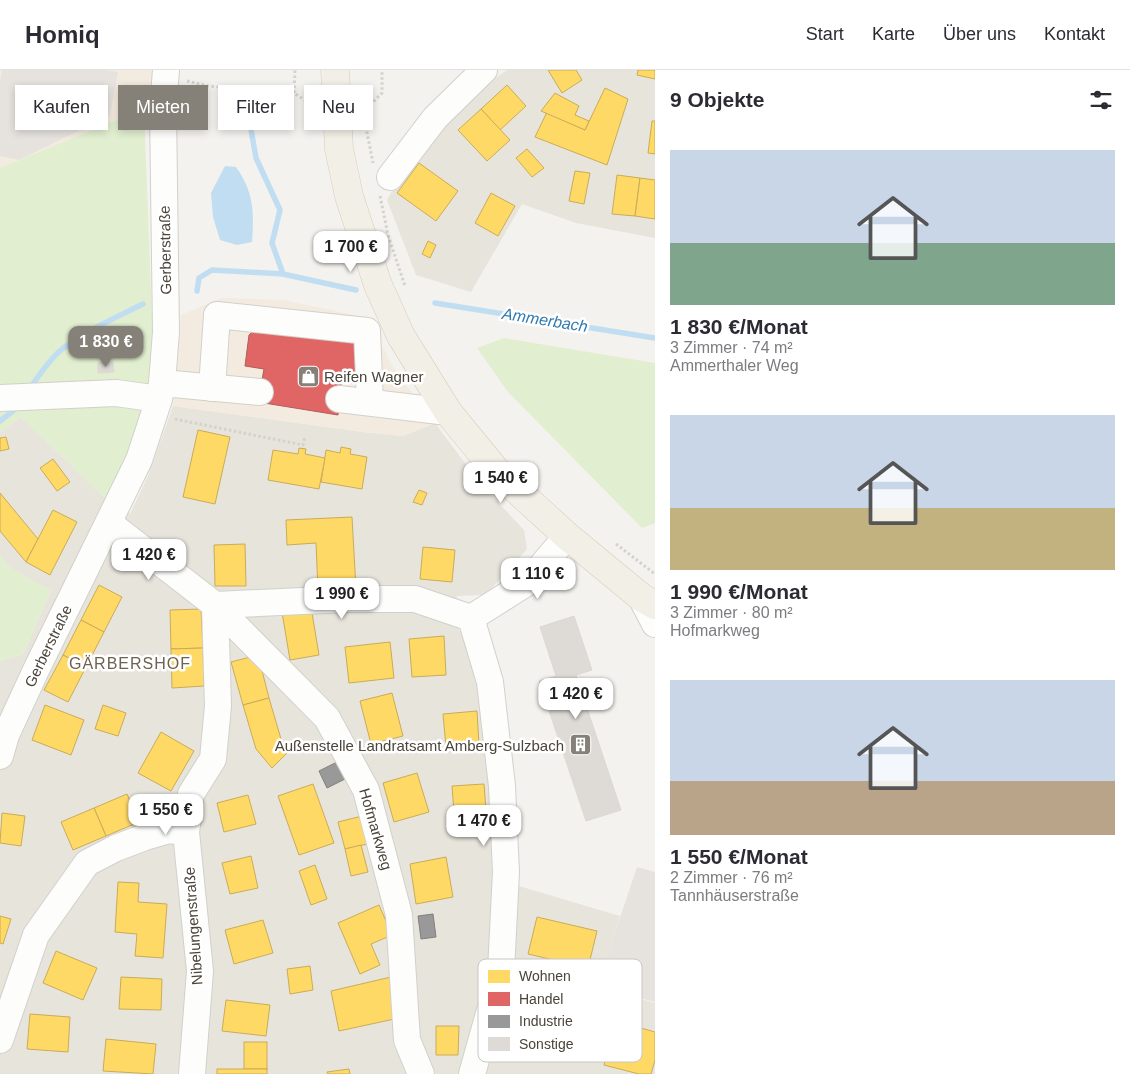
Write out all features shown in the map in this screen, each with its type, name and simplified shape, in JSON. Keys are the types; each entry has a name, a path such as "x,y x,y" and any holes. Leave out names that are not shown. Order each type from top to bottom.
{"main road":[{"path":"335,70 340,85"},
{"path":"345,130 340,148 348,196 378,285 401,336 448,412 498,473 567,536 650,592"}],"street":[{"path":"381,178 435,118 484,70"},
{"name":"Gerberstraße","path":"0,756 6,736 36,670 139,460 158,399 166,332 163,109 166,73"},
{"path":"212,388 216,315 367,331 370,402"},
{"path":"0,398 116,393 158,399 212,388 260,392"},
{"path":"339,399 448,412"},
{"name":"Hofmarkweg","path":"109,524 215,606 327,718 366,790 399,915 407,1040 421,1074"},
{"path":"471,618 528,582 567,536"},
{"path":"650,592 655,624"},
{"path":"215,606 346,599 415,599 471,618"},
{"name":"Nibelungenstraße","path":"192,1074 200,972 186,832 191,794 213,759 218,706 215,606"},
{"path":"471,618 490,682 502,786 506,872 502,959"},
{"path":"0,1040 36,935 87,864 116,848 145,837 169,830 186,832"},
{"path":"472,1074 478,1053"}],"path":[{"path":"295,70 294,93 304,100"},
{"path":"373,99 382,94 382,70"},
{"path":"166,73 208,86 218,87"},
{"path":"358,130 381,178 388,235 407,291"},
{"path":"158,399 303,445 305,436"},
{"path":"608,538 650,592"}],"shaded area":[{"path":"0,70 161,70 154,85 118,85 118,120 108,124 108,85 15,85 15,130 93,130 0,168"},
{"path":"2,70 105,70 118,72 110,115 108,116 108,85 15,85 15,130 80,130 19,160 0,156 0,83"},
{"path":"507,70 655,70 655,238 576,223 522,204 471,292 416,275 387,200 414,153 470,96"},
{"path":"221,298 284,300 368,318 393,367 434,423 403,436 173,406 181,315"},
{"path":"173,406 403,436 435,423 480,483 524,530 527,549 492,588 482,595 457,596 457,627 468,642 483,703 495,799 495,879 620,916 606,959 478,959 478,1062 642,1062 642,999 655,1003 655,1074 0,1074 0,661 23,654 51,591 9,567 0,555 0,432 21,417 107,500 130,514 148,476"},
{"path":"637,867 655,872 655,1002 642,998 642,959 606,959"}],"green space":[{"path":"118,120 118,130 145,130 154,371 133,455 107,500 21,417 0,432 0,168 93,130 108,130 108,124"},
{"path":"504,338 655,363 655,523 642,528 508,392 477,348"},
{"path":"0,555 9,567 51,591 23,654 0,661"}],"water":[{"path":"225,166 236,167 250,194 253,212 252,242 237,245 220,240 213,217 211,193"}],"building: Wohnen":[{"path":"548,70 576,70 582,80 562,93"},
{"path":"638,70 654,70 655,79 637,75"},
{"path":"507,85 526,106 500,130 481,109"},
{"path":"605,88 628,99 607,165 535,137 547,112 585,130"},
{"path":"555,93 579,106 575,115 589,121 585,130 541,111"},
{"path":"481,109 510,140 487,161 458,130"},
{"path":"652,121 655,121 655,154 648,153"},
{"path":"527,149 544,168 532,177 516,158"},
{"path":"419,163 458,191 436,221 397,193"},
{"path":"575,171 590,173 584,204 569,201"},
{"path":"617,175 640,178 635,216 612,214"},
{"path":"640,178 655,180 655,219 635,216"},
{"path":"491,193 515,206 498,236 475,223"},
{"path":"428,241 436,245 430,258 422,254"},
{"path":"198,430 230,437 215,504 183,497"},
{"path":"6,437 9,449 0,451 0,438"},
{"path":"341,447 351,449 350,454 367,457 362,489 321,482 326,450 340,453"},
{"path":"299,448 306,449 305,454 325,458 319,489 268,480 273,450 298,454"},
{"path":"53,459 70,482 57,491 40,468"},
{"path":"419,490 427,493 422,505 413,502"},
{"path":"0,493 38,539 26,562 0,531"},
{"path":"53,510 77,522 50,575 26,562"},
{"path":"352,517 356,589 318,590 316,543 287,545 286,520"},
{"path":"245,544 246,586 215,586 214,545"},
{"path":"423,547 455,550 452,582 420,579"},
{"path":"99,585 122,597 104,632 81,620"},
{"path":"311,607 319,655 290,660 282,612"},
{"path":"201,609 203,648 171,649 170,610"},
{"path":"81,620 104,632 86,667 63,655"},
{"path":"444,636 446,675 412,677 409,639"},
{"path":"390,642 394,678 349,683 345,647"},
{"path":"203,648 204,686 172,688 171,649"},
{"path":"63,655 86,667 68,702 44,690"},
{"path":"258,655 269,698 243,705 231,662"},
{"path":"392,693 403,736 371,744 360,701"},
{"path":"269,698 281,739 291,749 272,768 256,749 243,705"},
{"path":"45,705 84,720 71,755 32,740"},
{"path":"103,705 126,713 118,736 95,729"},
{"path":"477,711 479,745 446,747 443,714"},
{"path":"161,732 194,751 171,791 138,773"},
{"path":"417,773 429,812 394,822 383,783"},
{"path":"313,784 334,843 299,855 278,796"},
{"path":"484,784 487,823 455,826 452,786"},
{"path":"127,794 139,822 106,836 94,808"},
{"path":"248,795 256,824 224,832 217,803"},
{"path":"94,808 106,836 73,850 61,822"},
{"path":"2,813 25,816 21,846 0,843"},
{"path":"366,815 372,843 345,849 338,822"},
{"path":"361,845 368,872 351,876 345,849"},
{"path":"251,856 258,888 230,894 222,863"},
{"path":"446,857 453,897 416,904 410,864"},
{"path":"315,865 327,899 311,905 299,871"},
{"path":"118,882 139,883 138,902 167,904 163,958 135,956 137,934 115,932"},
{"path":"379,905 392,935 371,944 380,965 360,974 338,923"},
{"path":"0,916 11,919 3,944 0,943"},
{"path":"537,917 597,931 590,959 549,959 528,954"},
{"path":"263,920 273,953 234,964 225,930"},
{"path":"56,951 97,968 83,1000 43,983"},
{"path":"310,966 313,990 290,994 287,969"},
{"path":"121,977 162,979 161,1010 119,1009"},
{"path":"391,977 399,1018 339,1031 331,991"},
{"path":"226,1000 270,1005 266,1036 222,1031"},
{"path":"30,1014 70,1017 68,1052 27,1049"},
{"path":"436,1026 459,1026 458,1055 436,1055"},
{"path":"642,1028 655,1032 655,1060 651,1074 639,1074 604,1065 605,1062 642,1062"},
{"path":"106,1039 156,1044 153,1074 103,1071"},
{"path":"244,1042 267,1042 267,1069 244,1069"},
{"path":"217,1069 267,1069 267,1074 217,1074"},
{"path":"349,1069 350,1074 328,1074 327,1072"}],"building: Handel":[{"name":"Reifen Wagner","path":"260,325 358,342 353,383 341,383 338,415 258,402 264,369 245,366 249,335"}],"building: Industrie":[{"path":"337,762 345,779 327,788 319,771"},
{"path":"433,914 436,937 421,939 418,916"}],"building: Sonstige":[{"path":"113,362 114,372 98,373 98,363"},
{"name":"Außenstelle Landratsamt Amberg-Sulzbach","path":"574,616 592,670 576,675 621,810 586,821 539,681 556,676 540,627"}],"waterway":[{"path":"251,130 256,158 280,210 272,243 283,274"},
{"name":"Ammerbach","path":"197,291 199,278 212,270 283,274 356,290"},
{"name":"Ammerbach","path":"435,303 655,338"},
{"name":"Ammerbach","path":"30,388 62,349 91,330 143,304"},
{"name":"Ammerbach","path":"0,421 17,406"}],"place":[{"name":"Reifen Wagner","path":"308,376"},
{"name":"Außenstelle Landratsamt Amberg-Sulzbach","path":"580,745"}],"district":[{"name":"GÄRBERSHOF","path":"130,663"}]}
